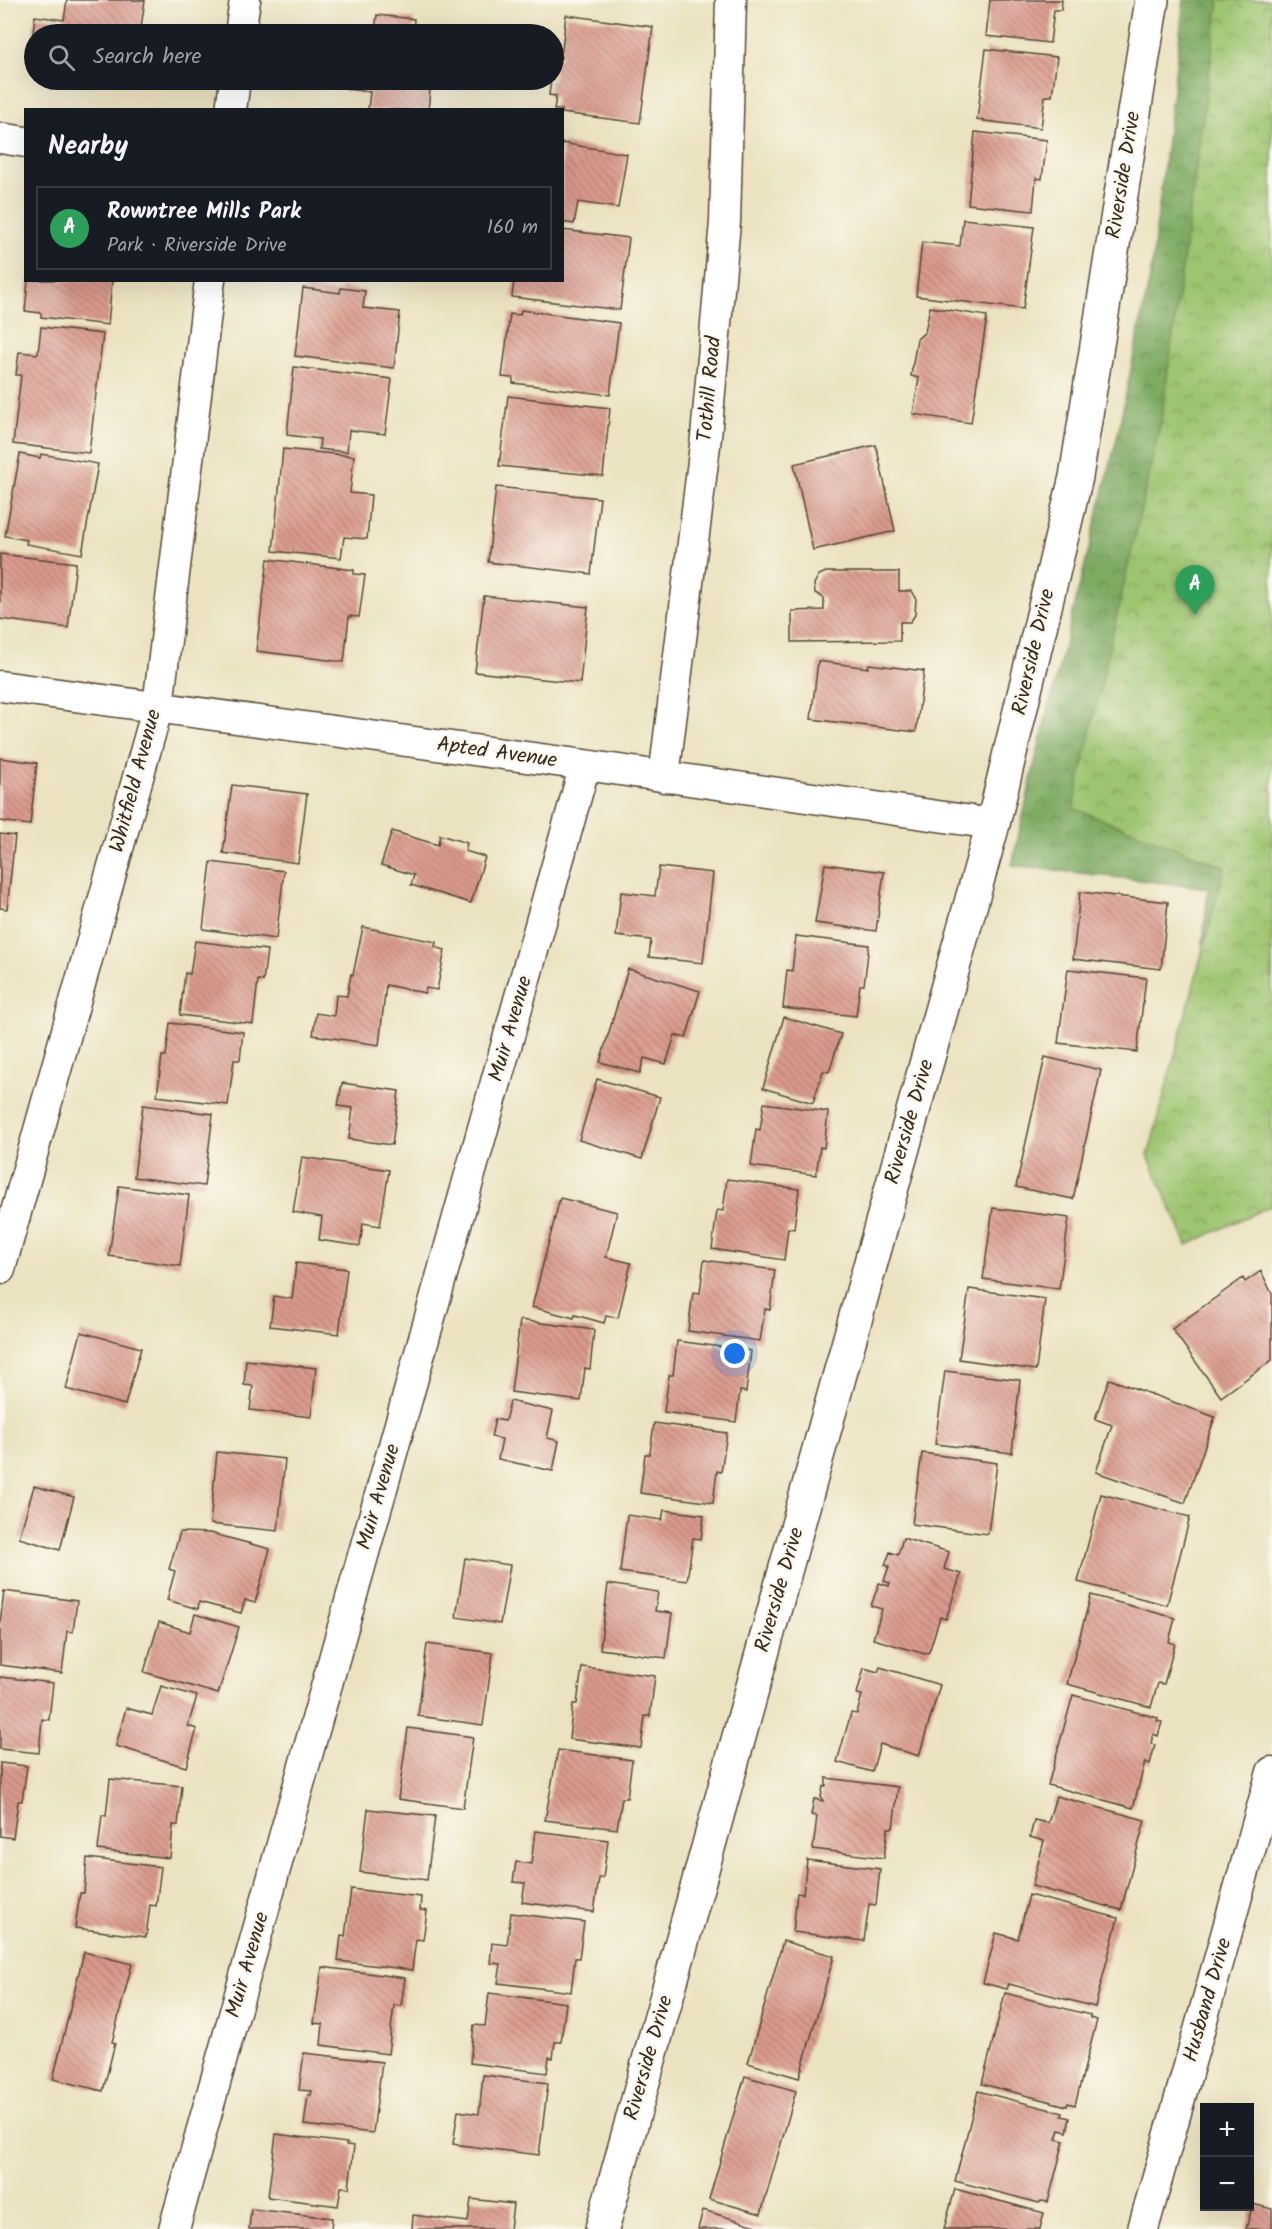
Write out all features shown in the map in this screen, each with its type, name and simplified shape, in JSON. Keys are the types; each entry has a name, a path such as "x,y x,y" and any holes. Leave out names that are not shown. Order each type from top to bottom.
{"street":[{"path":"241,24 245,0"},
{"name":"Tothill Road","path":"664,777 706,437 725,222 731,0"},
{"name":"Riverside Drive","path":"602,2229 993,824 1076,477 1152,0"},
{"path":"231,108 234,90"},
{"path":"0,138 24,142"},
{"name":"Whitfield Avenue","path":"0,1269 158,706 210,282"},
{"name":"Apted Avenue","path":"0,686 585,765 993,824"},
{"name":"Muir Avenue","path":"174,2229 585,765"},
{"name":"Husband Drive","path":"1143,2229 1272,1772"}],"green space":[{"path":"1184,0 1272,0 1272,1207 1180,1196 1208,888 1012,865 1036,758 1117,438 1151,272"},
{"path":"1219,0 1272,0 1272,1205 1187,1245 1148,1156 1225,867 1073,808 1161,421"}],"building":[{"path":"67,0 145,0 141,24 34,24 35,16 64,20"},
{"path":"990,0 1062,0 1061,10 1054,10 1050,43 986,36"},
{"path":"377,15 414,19 414,24 376,24"},
{"path":"566,15 653,27 640,123 564,113 564,108 554,108 556,96 549,95 550,90 564,90"},
{"path":"986,49 1057,57 1052,96 1045,96 1041,128 977,120"},
{"path":"354,90 430,90 428,108 368,108 370,92"},
{"path":"975,132 1047,140 1042,179 1036,178 1033,211 968,204"},
{"path":"564,143 627,154 618,208 578,202 574,224 564,222"},
{"path":"963,219 1034,227 1023,309 916,296 922,242 960,246"},
{"path":"564,230 629,238 620,310 512,297 514,282 564,282"},
{"path":"28,282 112,282 108,325 41,317 41,313 25,311"},
{"path":"303,288 340,293 341,288 365,291 363,308 400,312 394,368 295,356"},
{"path":"930,307 987,316 971,423 913,414 919,378 911,376 917,339 925,332"},
{"path":"521,310 619,323 610,395 513,383 513,378 502,377 510,314 520,315"},
{"path":"41,327 103,334 89,453 13,444 21,375 16,375 19,352 38,354"},
{"path":"294,367 392,379 385,434 349,430 347,452 319,449 320,439 287,435"},
{"path":"508,396 610,408 603,476 499,466"},
{"path":"876,445 895,531 813,550 794,464"},
{"path":"283,449 354,456 350,493 371,495 367,539 344,537 341,558 273,551"},
{"path":"20,454 40,458 41,454 98,464 82,554 26,544 27,540 5,536"},
{"path":"496,487 600,498 591,574 488,562"},
{"path":"0,554 76,563 68,628 0,619"},
{"path":"268,559 354,570 354,574 365,575 359,617 349,616 344,662 256,651"},
{"path":"826,572 899,572 899,591 912,591 916,598 915,615 910,622 900,622 900,641 792,642 792,611 824,610 824,598 815,593 814,584 819,575"},
{"path":"484,596 588,607 580,683 475,672"},
{"path":"818,661 868,668 869,664 924,671 916,732 811,719"},
{"path":"0,758 37,763 30,825 0,821"},
{"path":"232,785 307,794 298,863 223,853"},
{"path":"392,831 438,845 440,835 467,843 465,851 485,857 471,903 411,885 414,875 381,865"},
{"path":"0,834 15,836 7,909 0,908"},
{"path":"211,862 284,871 276,939 203,929"},
{"path":"825,864 884,872 876,931 815,923"},
{"path":"659,867 713,873 703,963 649,957 651,940 616,936 621,892 655,896"},
{"path":"1080,892 1168,902 1161,969 1073,959"},
{"path":"363,927 436,942 435,947 445,950 437,990 426,988 425,993 386,985 379,1045 313,1035 316,1013 334,1016 336,995 347,996"},
{"path":"796,936 869,945 864,985 860,985 856,1016 783,1008 787,970 792,971"},
{"path":"195,941 267,950 263,981 258,980 253,1024 180,1015 185,973 190,974"},
{"path":"628,969 700,991 686,1038 675,1035 666,1064 644,1058 640,1073 600,1062"},
{"path":"1068,969 1146,978 1137,1052 1058,1043"},
{"path":"784,1017 841,1034 829,1072 823,1071 813,1103 763,1088"},
{"path":"170,1023 243,1032 240,1060 234,1060 228,1105 157,1096 162,1056 166,1056"},
{"path":"1045,1057 1101,1070 1073,1199 1016,1187"},
{"path":"597,1079 660,1097 642,1159 579,1140"},
{"path":"342,1083 399,1091 392,1145 349,1139 353,1108 338,1106"},
{"path":"764,1103 828,1112 824,1148 820,1147 816,1175 751,1166 756,1129 760,1130"},
{"path":"143,1105 213,1114 204,1186 134,1177"},
{"path":"302,1157 389,1170 380,1226 363,1223 360,1246 319,1240 322,1217 293,1212"},
{"path":"727,1179 799,1189 794,1229 788,1228 784,1260 712,1249 717,1210 723,1211"},
{"path":"119,1186 189,1195 180,1266 109,1256"},
{"path":"560,1198 617,1212 606,1257 631,1263 618,1318 606,1316 604,1323 532,1307"},
{"path":"993,1208 1069,1218 1059,1289 983,1279"},
{"path":"704,1260 775,1270 770,1310 765,1309 760,1341 688,1331 693,1292 700,1293"},
{"path":"296,1263 347,1269 339,1334 270,1326 274,1296 292,1299"},
{"path":"1261,1271 1272,1294 1272,1360 1221,1397 1172,1329 1243,1278 1245,1282"},
{"path":"969,1289 1045,1299 1036,1370 959,1359"},
{"path":"520,1320 594,1330 590,1369 585,1368 581,1401 511,1392"},
{"path":"81,1332 141,1348 125,1405 66,1389"},
{"path":"677,1341 751,1351 746,1392 740,1391 736,1422 664,1412 669,1375 673,1375"},
{"path":"246,1360 316,1368 311,1417 250,1410 253,1386 244,1385"},
{"path":"945,1371 1020,1380 1012,1453 935,1444"},
{"path":"1109,1379 1215,1417 1185,1503 1096,1472 1112,1425 1095,1419"},
{"path":"510,1401 553,1411 547,1438 559,1441 553,1471 498,1459 502,1439 491,1437 495,1419 505,1421"},
{"path":"654,1423 727,1433 721,1472 717,1471 713,1503 640,1493 645,1454 650,1454"},
{"path":"217,1452 285,1459 278,1531 210,1524"},
{"path":"922,1453 997,1463 988,1534 912,1524"},
{"path":"34,1486 74,1497 60,1550 19,1538"},
{"path":"1101,1494 1190,1517 1167,1605 1078,1582"},
{"path":"664,1510 704,1515 701,1539 693,1538 687,1581 620,1572 627,1515 662,1520"},
{"path":"180,1532 210,1533 270,1549 255,1603 245,1600 241,1613 199,1602 198,1609 167,1600 175,1571 169,1569"},
{"path":"903,1538 949,1552 944,1569 961,1574 946,1619 940,1617 929,1652 925,1654 873,1639 882,1609 871,1606 879,1583 889,1586 890,1583 884,1581 889,1566 885,1565 890,1552 898,1555"},
{"path":"465,1558 510,1565 500,1624 456,1617"},
{"path":"608,1584 658,1592 655,1611 672,1613 666,1658 600,1649"},
{"path":"4,1591 77,1601 73,1632 67,1631 62,1673 0,1665 0,1623"},
{"path":"1091,1595 1175,1618 1169,1642 1175,1644 1164,1684 1158,1683 1151,1707 1067,1684"},
{"path":"195,1614 239,1627 218,1694 144,1672 159,1622 190,1632"},
{"path":"427,1644 493,1653 483,1725 418,1716"},
{"path":"582,1667 655,1676 650,1716 645,1716 641,1748 569,1739 573,1704 577,1704"},
{"path":"880,1667 940,1685 919,1756 880,1744 872,1772 837,1762 851,1713 857,1714 862,1695 857,1694 864,1668 878,1672"},
{"path":"0,1677 53,1683 49,1720 42,1719 39,1753 0,1749"},
{"path":"161,1686 197,1696 188,1726 197,1729 186,1767 116,1746 126,1708 152,1715"},
{"path":"1073,1695 1158,1718 1157,1721 1162,1722 1158,1736 1153,1734 1151,1744 1155,1745 1150,1764 1145,1762 1133,1808 1048,1785"},
{"path":"408,1728 473,1737 463,1808 398,1799"},
{"path":"558,1750 632,1760 627,1798 622,1798 617,1829 545,1820"},
{"path":"0,1763 27,1766 22,1801 18,1801 13,1838 0,1836"},
{"path":"826,1778 898,1787 893,1828 888,1828 884,1858 813,1849 817,1816 811,1815 814,1799 823,1801 821,1797 823,1787 826,1786"},
{"path":"110,1779 182,1786 178,1825 173,1825 170,1858 98,1850 102,1815 106,1816"},
{"path":"1056,1796 1145,1820 1121,1910 1032,1886 1044,1841 1030,1837 1034,1820 1048,1823"},
{"path":"368,1809 435,1816 427,1880 360,1872"},
{"path":"535,1831 608,1840 603,1878 599,1878 594,1912 522,1902 525,1883 513,1882 516,1862 531,1864"},
{"path":"87,1858 161,1867 156,1906 150,1905 146,1937 75,1928 80,1893 84,1893"},
{"path":"807,1860 880,1869 876,1905 869,1904 864,1941 793,1932 797,1893 803,1894"},
{"path":"351,1889 421,1897 420,1910 427,1911 423,1940 416,1939 412,1970 338,1961 341,1935 345,1936"},
{"path":"1029,1895 1118,1918 1095,2007 1009,1984 1007,1989 983,1983 996,1933 1018,1939"},
{"path":"511,1913 584,1922 579,1958 575,1958 571,1992 498,1983 501,1964 490,1963 492,1943 507,1945"},
{"path":"783,1941 834,1956 799,2078 748,2063"},
{"path":"84,1952 132,1964 112,2042 115,2043 103,2091 53,2079"},
{"path":"322,1967 405,1978 401,2006 394,2005 388,2054 321,2045 323,2024 314,2023"},
{"path":"489,1993 566,2003 561,2042 555,2042 553,2058 549,2057 547,2073 470,2063 474,2025 485,2026"},
{"path":"1005,1993 1090,2015 1090,2018 1097,2020 1075,2105 1068,2103 1067,2106 982,2084"},
{"path":"304,2053 382,2062 373,2133 304,2125 308,2095 311,2095 312,2091 299,2090"},
{"path":"483,2075 548,2083 539,2155 453,2144 458,2111 479,2114"},
{"path":"745,2076 796,2091 761,2214 709,2199"},
{"path":"978,2091 1063,2113 1062,2116 1070,2118 1067,2132 1059,2130 1056,2139 1064,2141 1048,2202 1039,2203 955,2181"},
{"path":"276,2134 347,2143 346,2145 354,2146 349,2188 341,2187 338,2206 268,2197"},
{"path":"955,2189 1044,2213 1040,2229 944,2229"},
{"path":"471,2199 513,2204 510,2229 412,2229 413,2215 468,2222"},
{"path":"1254,2204 1272,2209 1272,2229 1246,2229 1251,2211 1254,2211"},
{"path":"251,2209 332,2218 331,2229 249,2229"},
{"path":"703,2210 763,2228 763,2229 698,2229"}],"place":[{"name":"Rowntree Mills Park","path":"1195,615"}]}
